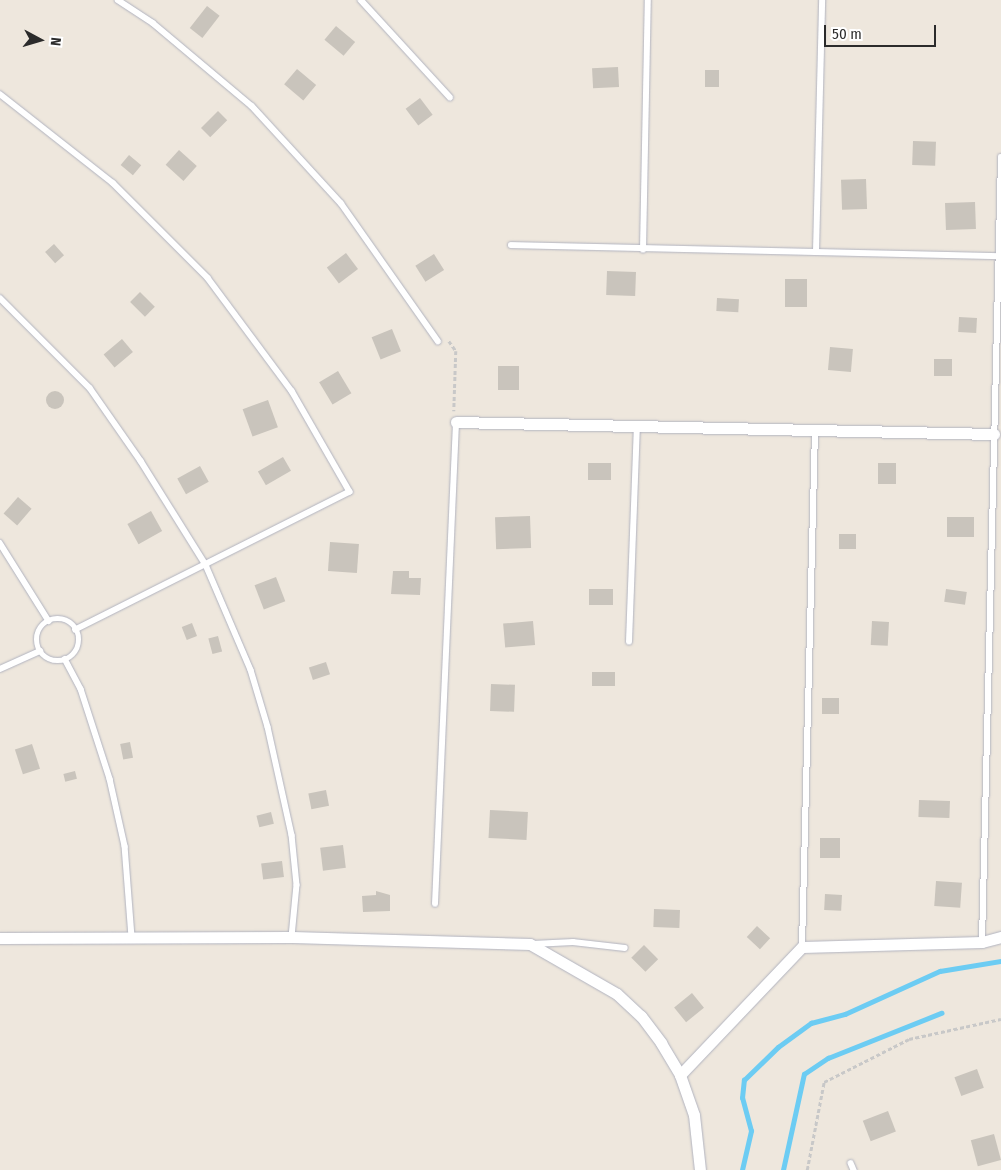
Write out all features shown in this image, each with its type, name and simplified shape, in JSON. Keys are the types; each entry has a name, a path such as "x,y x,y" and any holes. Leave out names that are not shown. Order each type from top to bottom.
{"street":[{"path":"456,422 994,434"},
{"path":"0,938 292,937 530,944 616,994 641,1016 680,1075 694,1115 700,1170"},
{"path":"680,1075 802,947 982,942 1001,937"}],"lane":[{"path":"118,0 153,23 252,106 341,203 438,341"},
{"path":"361,0 450,96"},
{"path":"643,250 648,0"},
{"path":"816,252 822,0"},
{"path":"0,94 113,183 208,278 292,391 350,492 76,630"},
{"path":"982,942 1001,158"},
{"path":"511,246 999,256"},
{"path":"0,298 90,388 142,461 206,564 251,670 268,727 292,835 297,885 292,937"},
{"path":"435,904 456,422"},
{"path":"630,642 637,426"},
{"path":"802,947 815,430"},
{"path":"0,543 50,621"},
{"path":"65,620 76,630 78,647 65,659 54,660 40,651 38,634 50,621 65,620"},
{"path":"0,669 40,651"},
{"path":"65,659 80,689 110,779 125,846 132,938"},
{"path":"530,944 573,942 626,948"}],"path":[{"path":"438,341 447,339 456,351 456,422"},
{"path":"807,1170 824,1082 909,1040 1001,1019"}],"building":[{"path":"207,6 220,16 202,38 190,28"},
{"path":"336,26 355,42 344,56 324,40"},
{"path":"618,67 619,87 593,88 592,68"},
{"path":"297,69 316,85 303,100 284,84"},
{"path":"705,70 719,70 719,87 705,87"},
{"path":"420,98 433,115 418,126 406,109"},
{"path":"218,111 227,120 210,137 201,128"},
{"path":"913,141 936,142 935,166 912,165"},
{"path":"179,150 197,166 183,181 166,165"},
{"path":"129,155 141,165 133,175 121,165"},
{"path":"866,179 867,209 842,210 841,180"},
{"path":"975,202 976,229 946,230 945,203"},
{"path":"54,244 64,255 55,263 45,252"},
{"path":"346,253 358,269 339,283 327,267"},
{"path":"434,254 444,270 425,282 415,266"},
{"path":"607,271 636,272 635,296 606,295"},
{"path":"785,279 807,279 807,307 785,307"},
{"path":"140,292 155,307 145,317 130,302"},
{"path":"717,298 739,299 738,312 716,311"},
{"path":"959,317 977,318 976,333 958,332"},
{"path":"392,329 401,351 381,359 372,337"},
{"path":"122,339 133,352 115,367 104,354"},
{"path":"830,347 853,349 851,372 828,370"},
{"path":"934,359 952,359 952,376 934,376"},
{"path":"498,366 519,366 519,390 498,390"},
{"path":"338,371 351,393 333,405 319,382"},
{"path":"55,391 61,394 64,400 61,406 55,409 49,406 46,400 49,394"},
{"path":"268,400 278,427 253,436 243,409"},
{"path":"283,457 291,471 266,485 258,472"},
{"path":"588,463 611,463 611,480 588,480"},
{"path":"878,463 896,463 896,484 878,484"},
{"path":"200,466 209,482 186,494 177,479"},
{"path":"18,497 32,509 17,525 4,514"},
{"path":"151,511 162,531 139,544 127,524"},
{"path":"530,516 531,548 496,549 495,517"},
{"path":"947,517 974,517 974,537 947,537"},
{"path":"839,534 856,534 856,549 839,549"},
{"path":"330,542 359,544 357,573 328,571"},
{"path":"393,571 409,571 409,578 421,578 420,595 391,594"},
{"path":"276,577 285,601 264,610 255,585"},
{"path":"589,589 613,589 613,605 589,605"},
{"path":"946,589 967,592 965,605 944,602"},
{"path":"533,621 535,645 505,648 503,624"},
{"path":"872,621 889,622 888,646 871,645"},
{"path":"192,623 197,636 187,640 182,627"},
{"path":"218,636 222,651 212,654 208,639"},
{"path":"326,662 330,674 313,680 309,668"},
{"path":"592,672 615,672 615,686 592,686"},
{"path":"491,684 515,685 514,712 490,711"},
{"path":"822,698 839,698 839,714 822,714"},
{"path":"130,742 133,758 123,760 120,744"},
{"path":"32,744 40,769 23,774 15,750"},
{"path":"75,771 77,779 65,782 63,774"},
{"path":"326,790 329,806 311,809 308,793"},
{"path":"919,800 950,801 949,818 918,817"},
{"path":"490,810 528,812 526,840 489,838"},
{"path":"271,812 274,824 259,827 256,816"},
{"path":"820,838 840,838 840,858 820,858"},
{"path":"343,845 346,868 323,871 320,848"},
{"path":"282,861 284,877 263,879 261,864"},
{"path":"936,881 962,883 960,908 934,906"},
{"path":"376,891 390,895 390,911 363,912 362,896 376,895"},
{"path":"825,894 842,895 841,911 824,910"},
{"path":"654,909 680,910 679,928 653,927"},
{"path":"757,926 770,938 760,949 747,937"},
{"path":"644,945 658,959 645,972 631,958"},
{"path":"692,993 704,1008 686,1022 674,1007"},
{"path":"977,1069 984,1088 961,1096 954,1077"},
{"path":"888,1111 896,1132 871,1141 863,1121"},
{"path":"994,1134 1001,1160 978,1166 971,1140"}],"waterway":[{"path":"742,1170 751,1131 742,1098 744,1080 778,1047 811,1023 845,1014 940,971 1001,961"},
{"path":"783,1170 804,1074 828,1058 941,1013"}]}
